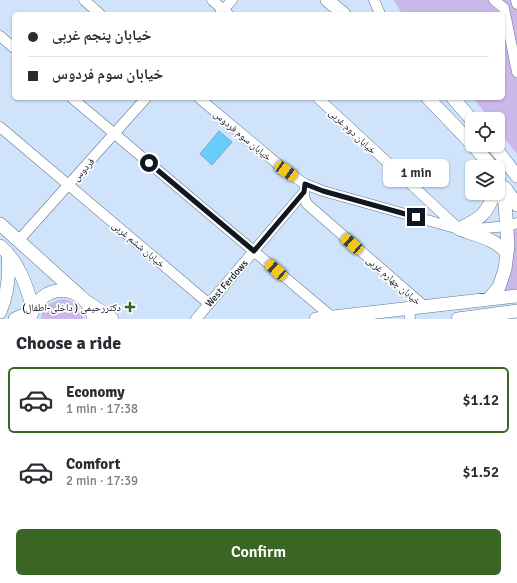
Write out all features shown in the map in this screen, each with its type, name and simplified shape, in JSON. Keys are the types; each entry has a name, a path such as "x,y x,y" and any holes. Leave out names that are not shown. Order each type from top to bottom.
{"main road":[{"path":"327,0 342,12"},
{"path":"430,100 465,136"},
{"path":"455,100 465,112"},
{"path":"480,152 486,160"},
{"path":"498,152 517,176"},
{"path":"505,187 517,205"},
{"path":"458,229 482,217 491,200"},
{"path":"489,299 499,287 505,269 512,224 504,200"},
{"path":"0,224 52,272 84,299 112,319"},
{"path":"458,229 491,241 503,248 507,253"},
{"path":"4,249 16,264 26,285 31,313"},
{"path":"0,312 9,282 4,249"},
{"path":"15,319 31,313 38,300 45,294 63,290 72,292 84,299 92,311 94,319"},
{"path":"316,319 410,314 424,306 517,296"},
{"path":"458,319 517,311"}],"street":[{"path":"84,0 98,12"},
{"path":"212,0 223,12"},
{"path":"225,12 232,0"},
{"path":"374,0 379,12"},
{"path":"494,0 504,8 505,12"},
{"path":"516,0 517,4"},
{"path":"505,13 517,72"},
{"path":"0,36 12,46"},
{"path":"74,100 332,317"},
{"name":"فردوس","path":"19,240 144,100"},
{"name":"خیابان سوم فردوس","path":"202,100 305,188 323,191 458,229 486,228 512,224"},
{"name":"خیابان دوم غربی","path":"320,100 458,229"},
{"name":"خیابان ششم غربی","path":"0,126 208,303"},
{"name":"West Ferdows","path":"196,319 305,188"},
{"name":"خیابان چهارم غربی","path":"305,188 304,197 307,204 424,306"}],"shaded area":[{"path":"394,0 517,0 517,154 505,139 505,112 484,112 475,100 505,100 505,12 401,12"},
{"path":"516,228 517,291 498,293 513,264 514,232"},
{"path":"64,299 80,308 83,319 41,319 43,311 48,305 55,301"}],"building":[{"path":"219,131 232,142 212,165 200,154"}],"place":[{"name":"دکتررحیمی ( داخلی-اطفال)","path":"130,307"}],"route":[{"path":"149,163 254,251 304,192 305,184 323,191 416,217"}]}
